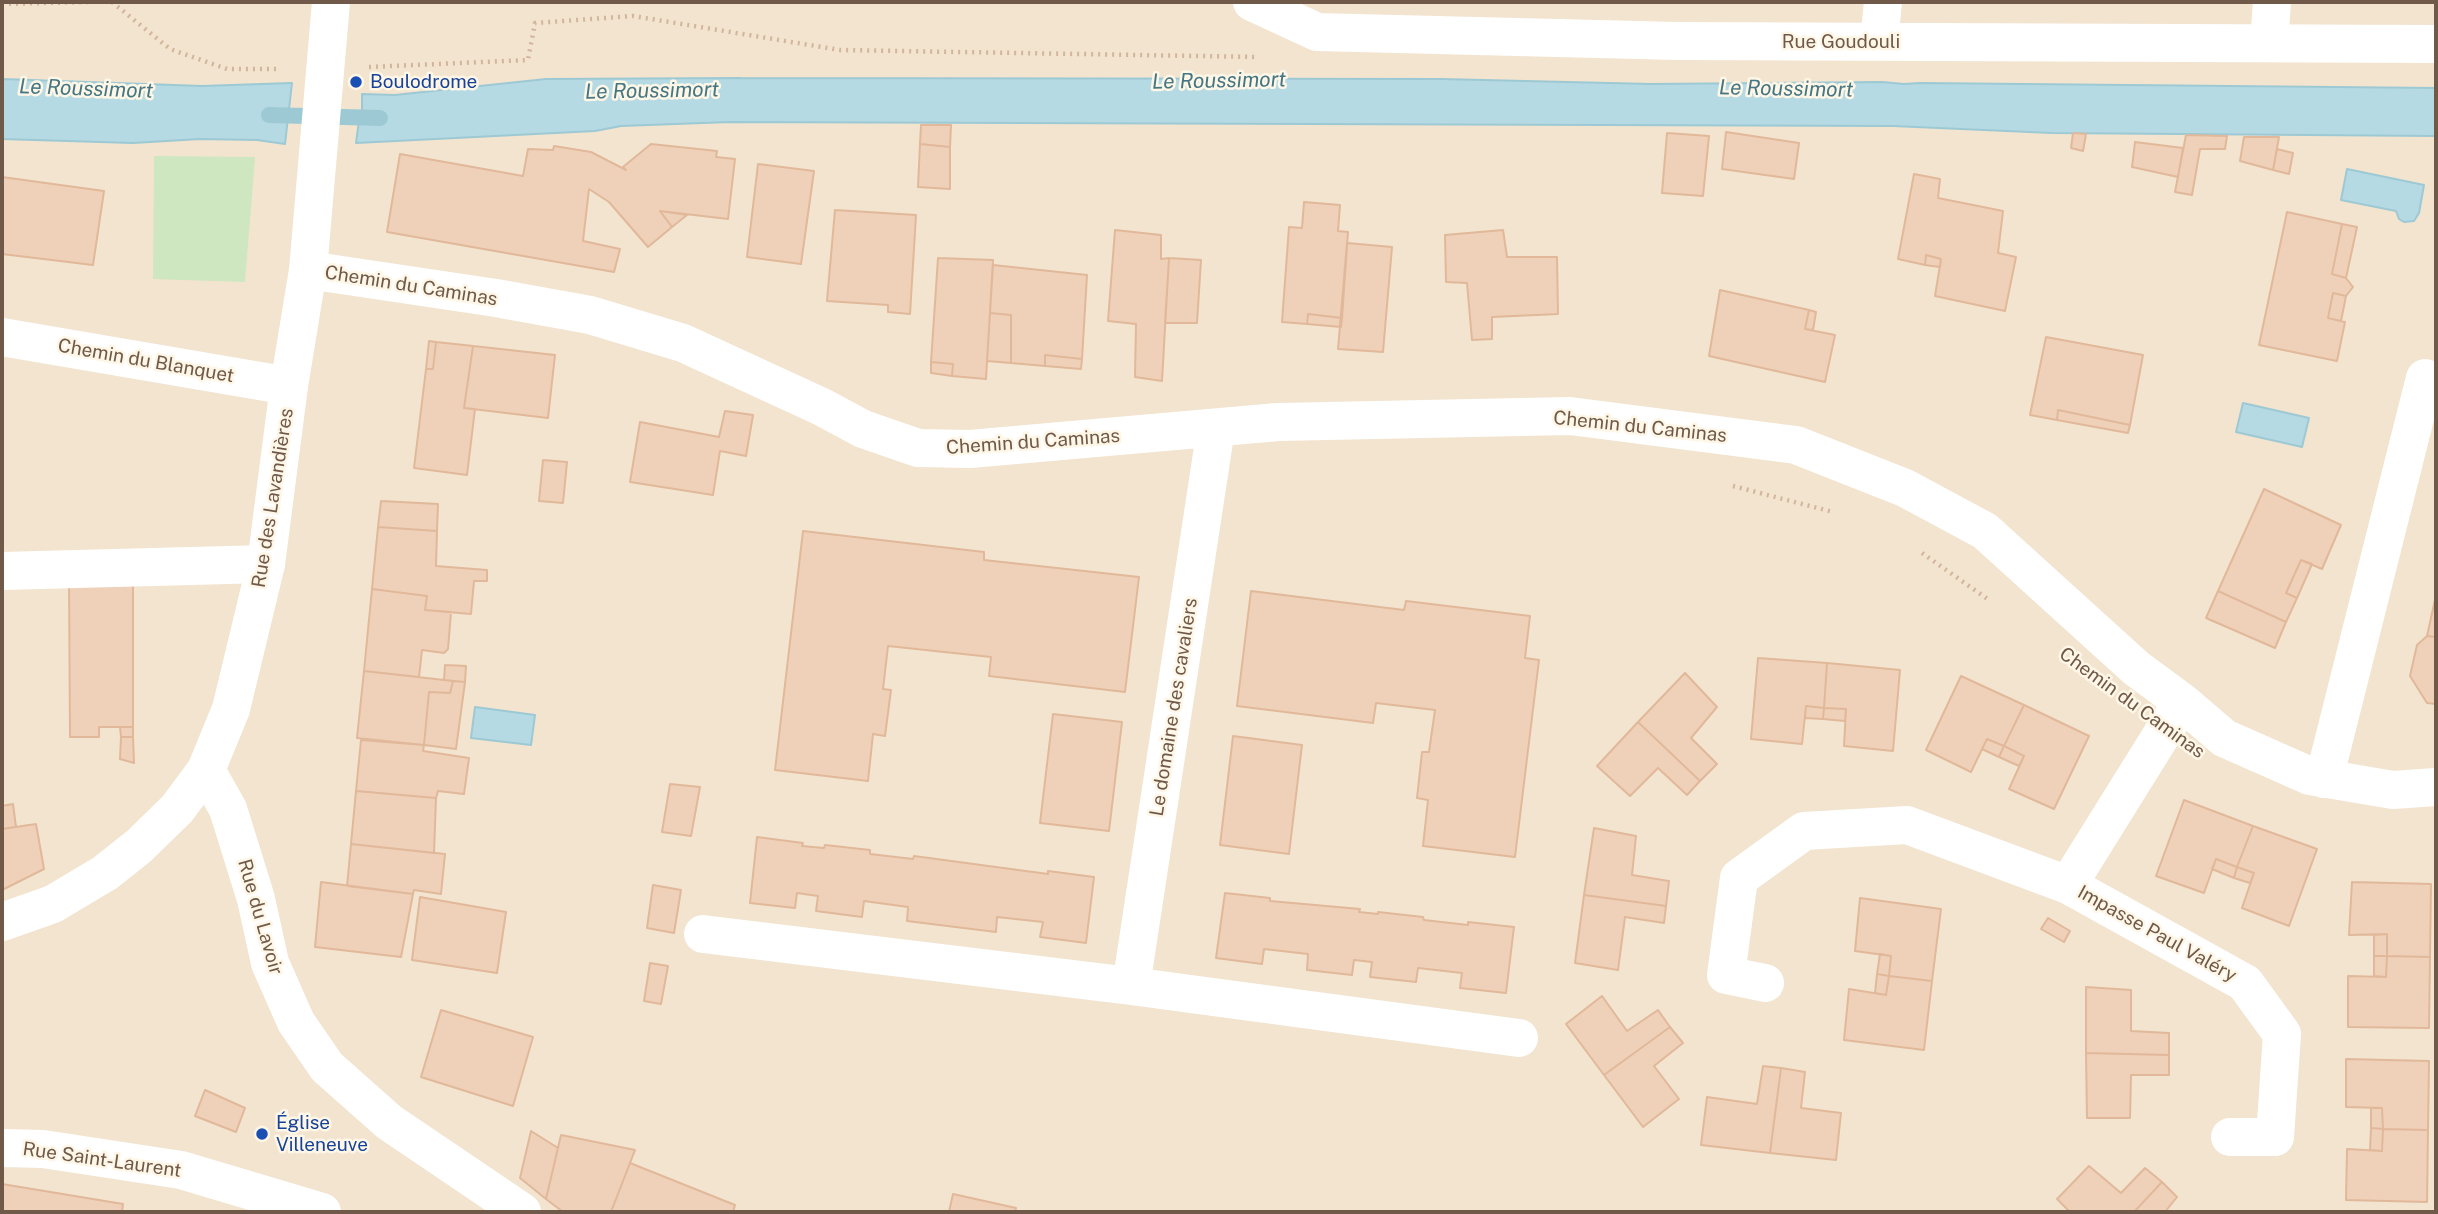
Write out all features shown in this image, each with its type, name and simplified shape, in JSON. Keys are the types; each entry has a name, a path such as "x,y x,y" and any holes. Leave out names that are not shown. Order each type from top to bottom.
{"street":[{"name":"Rue des Lavandières","path":"2,922 52,904 105,873 139,846 177,809 206,770 230,709 266,564 289,386 308,270 331,2"},
{"name":"Rue Goudouli","path":"1252,2 1317,32 1678,41 2436,44"},
{"path":"1879,42 1883,2"},
{"path":"2269,43 2272,2"},
{"name":"Chemin du Caminas","path":"308,270 590,315 683,343 822,407 863,429 918,448 970,449 1278,422 1570,416 1796,445 1905,488 1985,531 2136,668 2224,738 2310,776 2393,790 2436,786"},
{"name":"Chemin du Blanquet","path":"2,337 289,386"},
{"path":"2324,779 2425,378"},
{"name":"Le domaine des cavaliers","path":"1131,986 1216,428"},
{"path":"2,571 266,564"},
{"path":"1765,983 1726,975 1739,878 1804,831 1907,825 2067,885 2182,702"},
{"name":"Rue du Lavoir","path":"206,770 228,809 256,899 270,963 296,1022 327,1067 389,1122 523,1212"},
{"name":"Impasse Paul Valéry","path":"2067,885 2245,983 2282,1034 2275,1137 2230,1137"},
{"path":"703,934 1131,986 1519,1038"},
{"name":"Rue Saint-Laurent","path":"2,1148 43,1149 181,1170 322,1212"}],"path":[{"path":"2,4 89,2"},
{"path":"113,2 170,49 227,69 326,70 528,60 535,23 633,16 840,50 1268,57"},
{"path":"1728,484 1843,514"},
{"path":"1915,548 1992,602"}],"shaded area":[{"path":"2,2 2436,2 2436,1212 2,1212"}],"green space":[{"path":"154,156 255,157 245,282 153,279"}],"water":[{"path":"2,79 202,86 292,83 285,144 257,140 200,139 133,143 2,139"},
{"path":"546,79 1441,79 1651,84 1882,82 2436,88 2436,136 2052,133 1893,126 730,122 621,126 595,131 356,143 362,112 362,94 395,95"},
{"path":"2347,169 2424,185 2419,213 2414,221 2404,222 2399,219 2396,211 2341,200"},
{"path":"2243,403 2309,418 2302,447 2236,432"},
{"path":"475,707 535,715 531,745 471,738"}],"building":[{"path":"921,125 951,125 950,147 920,144"},
{"path":"1726,132 1799,143 1794,179 1722,169"},
{"path":"1667,133 1709,136 1703,196 1662,193"},
{"path":"2073,133 2086,134 2083,151 2071,148"},
{"path":"2186,135 2227,136 2225,149 2200,149 2192,195 2175,192"},
{"path":"2244,137 2279,137 2273,170 2240,161"},
{"path":"2135,142 2183,148 2178,177 2132,167"},
{"path":"651,144 717,151 716,157 735,159 728,219 660,211 672,227 648,247 609,202 589,189 583,241 620,249 614,272 387,232 400,154 523,176 528,149 553,150 554,146 591,152 626,170 623,167"},
{"path":"920,144 950,147 950,189 918,187"},
{"path":"2277,149 2293,153 2289,174 2273,170"},
{"path":"758,164 814,171 801,264 747,257"},
{"path":"1914,174 1940,179 1938,198 2003,211 1998,253 2016,257 2005,311 1935,296 1941,259 1926,255 1925,265 1898,259"},
{"path":"2,177 104,191 93,265 2,254"},
{"path":"1304,202 1340,205 1338,231 1348,232 1342,318 1308,314 1307,324 1282,322 1289,227 1302,228"},
{"path":"835,210 916,215 910,314 888,312 888,305 827,301"},
{"path":"660,211 687,215 672,227"},
{"path":"2287,212 2342,224 2332,274 2346,278 2353,287 2346,296 2333,293 2328,318 2345,322 2337,361 2259,345"},
{"path":"2342,224 2357,227 2346,278 2332,274"},
{"path":"1115,230 1161,235 1161,259 1169,258 1162,381 1135,377 1136,324 1108,321"},
{"path":"1503,230 1507,257 1557,257 1558,314 1492,317 1492,339 1472,340 1467,283 1446,282 1445,235"},
{"path":"1347,243 1392,247 1383,352 1338,349"},
{"path":"1926,255 1941,259 1940,267 1925,265"},
{"path":"938,258 993,260 986,379 952,376 953,364 931,362"},
{"path":"1169,258 1201,260 1197,323 1165,323"},
{"path":"993,265 1087,275 1082,359 1045,355 1045,366 1011,363 1011,315 990,313"},
{"path":"1720,290 1809,310 1805,329 1835,335 1825,382 1709,356"},
{"path":"2333,293 2346,296 2341,321 2328,318"},
{"path":"1809,310 1816,312 1813,330 1805,329"},
{"path":"990,313 1011,315 1011,363 987,361"},
{"path":"1308,314 1342,318 1341,327 1307,324"},
{"path":"2046,337 2143,355 2130,425 2058,410 2057,420 2030,415"},
{"path":"429,341 436,342 433,369 426,369"},
{"path":"436,342 473,346 464,408 475,409 467,475 414,468 426,369 433,369"},
{"path":"473,346 555,355 548,418 464,408"},
{"path":"1045,355 1082,359 1081,369 1045,366"},
{"path":"931,362 953,364 952,376 931,373"},
{"path":"2058,410 2130,425 2128,433 2057,420"},
{"path":"725,411 753,415 746,456 720,451 713,495 630,482 640,422 719,437"},
{"path":"543,460 567,462 563,503 539,501"},
{"path":"2264,489 2341,525 2322,569 2301,560 2286,593 2297,598 2286,622 2218,591"},
{"path":"381,501 438,504 437,531 378,527"},
{"path":"378,527 437,531 436,566 487,570 487,581 474,581 471,614 425,610 427,596 372,589"},
{"path":"803,531 984,552 984,560 1139,577 1125,692 989,676 991,657 888,646 883,689 891,690 885,736 873,734 868,781 775,770"},
{"path":"2301,560 2312,564 2297,598 2286,593"},
{"path":"133,576 133,727 99,727 99,737 70,737 69,577"},
{"path":"372,589 427,596 425,610 451,612 448,649 444,653 422,650 419,677 364,671"},
{"path":"1251,591 1404,610 1406,601 1530,616 1525,658 1539,660 1515,857 1423,846 1428,800 1417,798 1422,752 1429,752 1435,710 1376,703 1373,723 1237,706"},
{"path":"2218,591 2286,622 2275,648 2206,618"},
{"path":"2436,595 2436,637 2427,636"},
{"path":"2427,636 2436,637 2436,704 2427,703 2410,676 2417,645"},
{"path":"1758,658 1827,663 1824,708 1806,706 1802,744 1751,739"},
{"path":"1827,663 1900,670 1893,751 1844,746 1846,709 1824,708"},
{"path":"445,665 466,666 465,682 444,680"},
{"path":"364,671 453,681 450,693 429,692 424,745 357,738"},
{"path":"1685,673 1717,707 1691,738 1717,764 1700,781 1638,722"},
{"path":"1961,676 2024,705 2004,746 1987,739 1971,772 1926,750"},
{"path":"453,681 465,682 456,749 424,745 429,692 450,693"},
{"path":"2024,705 2089,736 2054,809 2009,789 2024,756 2004,746"},
{"path":"1806,706 1824,708 1823,719 1805,718"},
{"path":"1824,708 1846,709 1845,721 1823,719"},
{"path":"1053,714 1122,722 1109,831 1040,823"},
{"path":"1638,722 1700,781 1687,795 1658,768 1630,796 1597,766"},
{"path":"120,727 133,727 133,737 121,737"},
{"path":"1233,736 1302,745 1289,854 1220,845"},
{"path":"121,737 133,737 134,763 120,759"},
{"path":"1987,739 2004,746 1999,757 1982,749"},
{"path":"361,740 424,745 423,751 469,758 464,794 438,791 436,798 356,791"},
{"path":"2004,746 2024,756 2019,766 1999,757"},
{"path":"670,784 700,787 691,836 662,832"},
{"path":"356,791 436,798 434,853 351,844"},
{"path":"2184,800 2253,826 2237,867 2216,859 2204,893 2156,876"},
{"path":"13,804 16,827 2,829 2,806"},
{"path":"36,824 44,869 2,890 2,829"},
{"path":"2253,826 2317,849 2289,926 2242,908 2254,873 2237,867"},
{"path":"1594,828 1636,836 1632,875 1669,881 1666,906 1584,895"},
{"path":"757,837 803,843 802,846 824,848 825,845 870,850 870,854 913,859 914,856 1048,874 1048,871 1094,877 1086,943 1040,937 1043,922 997,917 996,932 907,921 908,907 864,901 862,917 816,911 818,896 797,893 795,908 750,903"},
{"path":"351,844 445,854 441,894 414,890 413,894 347,886"},
{"path":"2216,859 2237,867 2234,878 2212,869"},
{"path":"2237,867 2254,873 2250,883 2234,878"},
{"path":"321,882 413,894 401,957 315,947"},
{"path":"2352,882 2431,884 2430,957 2387,956 2387,934 2349,935"},
{"path":"653,885 681,890 674,933 647,928"},
{"path":"1225,893 1270,898 1270,901 1360,909 1359,912 1423,917 1424,920 1514,927 1506,993 1460,988 1462,973 1418,968 1416,982 1370,977 1372,962 1354,960 1352,975 1307,970 1308,954 1264,949 1262,964 1216,958"},
{"path":"1584,895 1666,906 1664,923 1625,917 1618,970 1575,963"},
{"path":"420,897 506,912 497,973 412,960"},
{"path":"1860,898 1941,909 1932,981 1889,976 1891,956 1855,951"},
{"path":"2048,918 2070,931 2064,942 2041,929"},
{"path":"2387,934 2387,956 2374,956 2374,935"},
{"path":"1880,954 1891,956 1889,976 1877,974"},
{"path":"2374,956 2387,956 2386,977 2374,976"},
{"path":"2387,956 2430,957 2429,1028 2348,1027 2348,976 2386,977"},
{"path":"650,963 668,966 661,1004 644,1001"},
{"path":"1877,974 1889,976 1886,995 1875,993"},
{"path":"1889,976 1932,981 1924,1050 1844,1040 1849,989 1886,995"},
{"path":"2086,987 2131,990 2131,1031 2169,1033 2169,1055 2086,1053"},
{"path":"1602,996 1627,1031 1658,1010 1670,1027 1604,1075 1566,1024"},
{"path":"441,1010 533,1037 513,1106 421,1077"},
{"path":"1670,1027 1683,1043 1654,1066 1679,1099 1643,1127 1604,1075"},
{"path":"2086,1053 2169,1055 2169,1075 2131,1075 2130,1118 2087,1118"},
{"path":"2346,1059 2429,1061 2428,1130 2383,1129 2382,1108 2346,1107"},
{"path":"1763,1066 1781,1068 1770,1153 1701,1145 1707,1097 1757,1104"},
{"path":"1781,1068 1805,1072 1801,1108 1841,1113 1836,1160 1770,1153"},
{"path":"205,1090 245,1108 236,1132 195,1116"},
{"path":"2371,1108 2382,1108 2383,1129 2371,1128"},
{"path":"2371,1128 2383,1129 2382,1151 2370,1150"},
{"path":"2383,1129 2428,1130 2427,1202 2346,1200 2347,1149 2382,1151"},
{"path":"531,1131 558,1148 546,1199 520,1178"},
{"path":"561,1135 635,1150 611,1212 563,1212 546,1199"},
{"path":"630,1163 735,1205 733,1212 611,1212"},
{"path":"2089,1166 2121,1193 2145,1168 2162,1182 2134,1212 2070,1212 2057,1199"},
{"path":"2162,1182 2177,1197 2165,1212 2134,1212"},
{"path":"2,1184 123,1204 122,1212 2,1212"},
{"path":"953,1194 1016,1208 1015,1212 949,1212"}],"waterway":[{"name":"Le Roussimort","path":"269,115 380,118"}],"place":[{"name":"Boulodrome","path":"356,82"},
{"name":"Église Villeneuve","path":"262,1134"}]}
